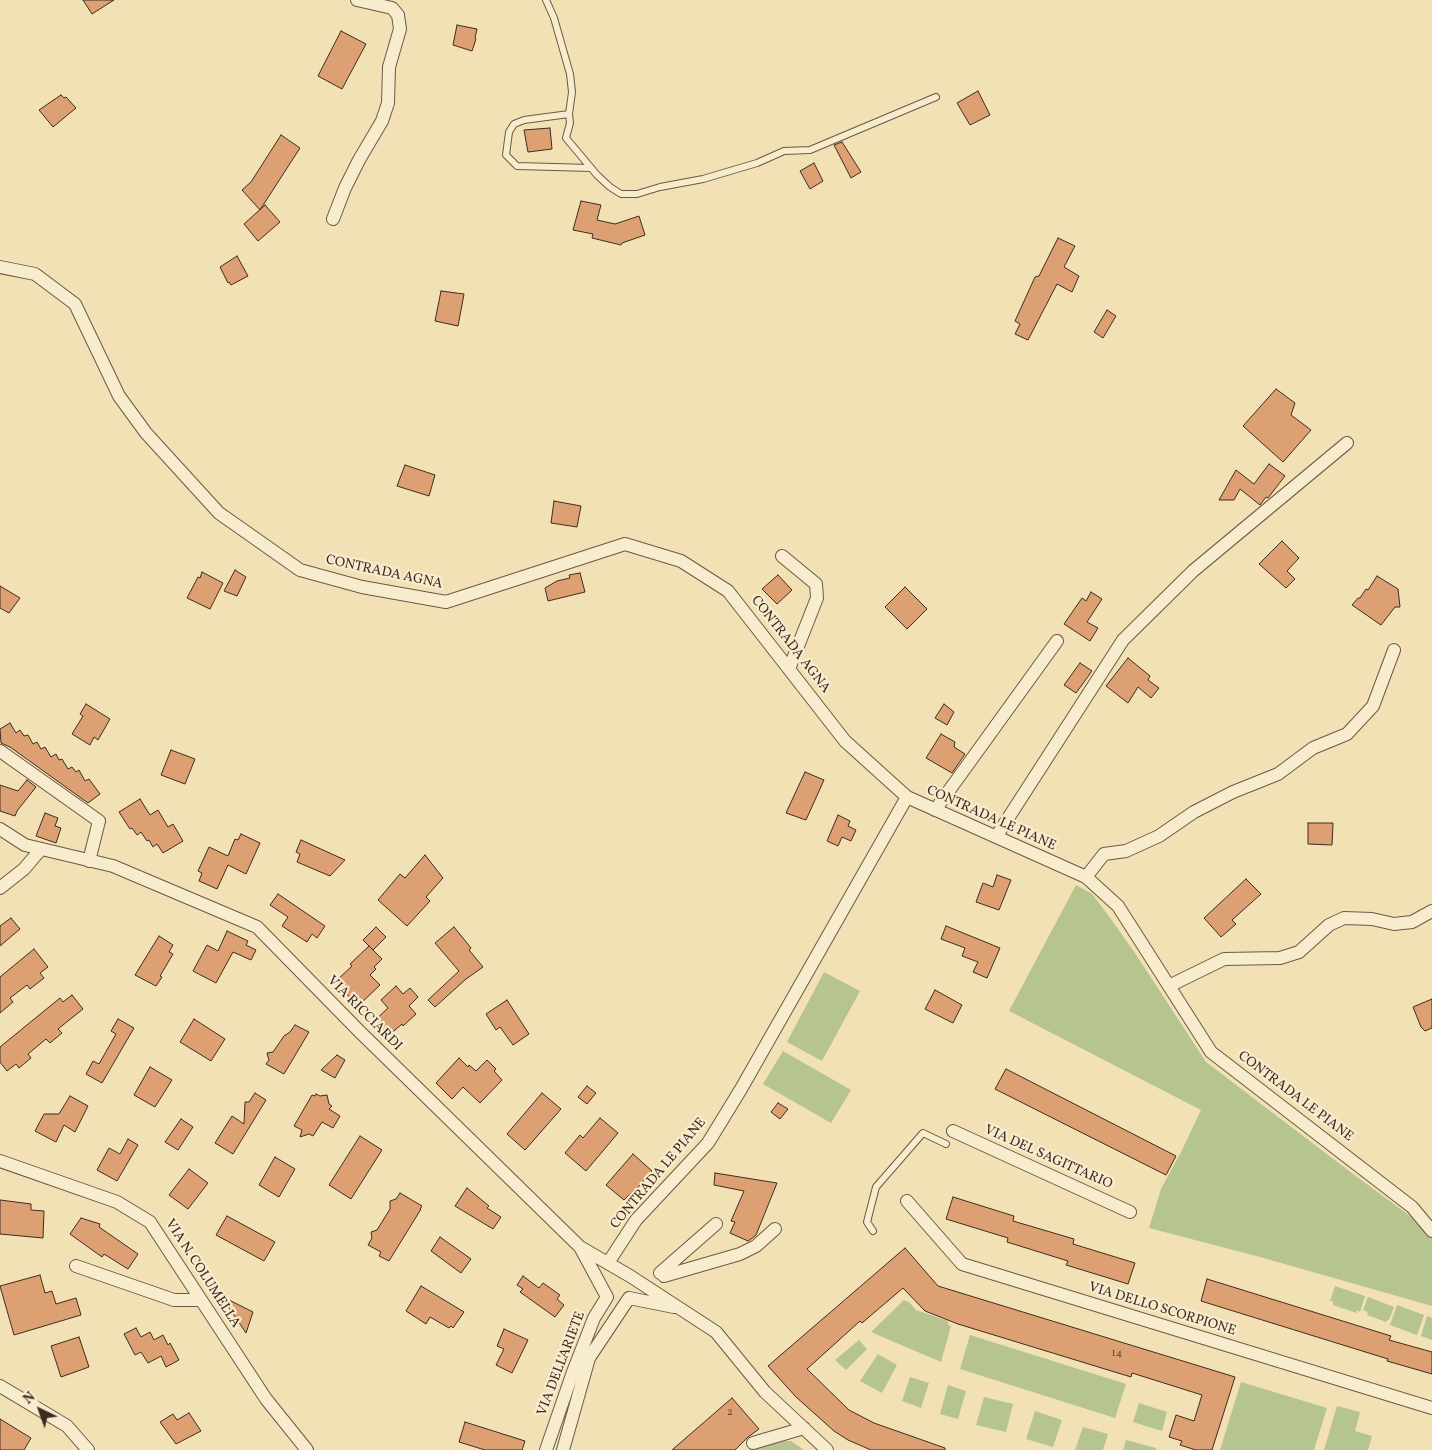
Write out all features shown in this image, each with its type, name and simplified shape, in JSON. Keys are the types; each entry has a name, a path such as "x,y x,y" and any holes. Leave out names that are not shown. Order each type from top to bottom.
{"street":[{"path":"333,219 345,188 359,160 382,121 388,103 389,67 400,29 398,15 392,8 357,0"},
{"name":"CONTRADA AGNA","path":"0,267 34,274 75,304 119,396 146,433 219,513 300,570 362,587 446,602 625,544 681,561 728,590 845,741 907,797"},
{"path":"996,837 1123,640 1193,571 1347,443"},
{"path":"782,556 816,584 817,598 789,669"},
{"path":"935,810 1057,641"},
{"path":"1086,877 1104,854 1126,851 1159,836 1194,812 1233,792 1278,774 1313,748 1348,734 1373,706 1394,650"},
{"path":"0,752 99,821 89,861"},
{"name":"CONTRADA LE PIANE","path":"608,1263 636,1220 708,1143 741,1089 907,797 1086,877 1118,906 1211,1052 1412,1206 1432,1231"},
{"name":"VIA RICCIARDI","path":"0,829 25,846 113,866 257,926 359,1031 580,1247"},
{"path":"0,888 24,869 41,849"},
{"path":"1169,986 1224,959 1280,958 1299,952 1329,925 1344,918 1372,919 1394,924 1412,922 1432,911"},
{"name":"VIA DEL SAGITTARIO","path":"953,1131 1130,1212"},
{"name":"VIA N. COLUMELLA","path":"0,1160 118,1202 150,1222 266,1399 307,1450"},
{"name":"VIA DELLO SCORPIONE","path":"907,1201 962,1264 1432,1408"},
{"path":"716,1224 662,1275 740,1254 756,1246 775,1230"},
{"path":"580,1247 630,1276 716,1332 765,1392 827,1450"},
{"path":"580,1247 607,1296 618,1302 629,1298 681,1309"},
{"path":"76,1266 174,1300 200,1300"},
{"path":"607,1296 604,1286 607,1277 620,1271 630,1276 634,1287 629,1298"},
{"name":"VIA DELL'ARIETE","path":"546,1450 590,1327 607,1296"},
{"name":"VIA DELL'ARIETE","path":"563,1450 589,1358 629,1298"},
{"path":"0,1386 67,1426 88,1450"},
{"path":"754,1443 804,1428"}],"lane":[{"path":"546,0 554,18 570,74 572,92 569,114 570,123 566,138 606,184 621,194 637,194 660,187 703,179 757,162 784,150 810,150 936,97"},
{"path":"569,114 524,120 514,124 509,132 506,155 517,166 591,168"},
{"path":"873,1231 867,1222 876,1187 923,1133 946,1144"}],"green space":[{"path":"1076,885 1092,894 1108,915 1206,1062 1432,1232 1432,1306 1260,1257 1149,1228 1161,1189 1201,1110 1009,1011"},
{"path":"824,972 860,991 822,1061 787,1042"},
{"path":"783,1051 851,1090 831,1123 763,1084"},
{"path":"1335,1286 1365,1296 1360,1312 1357,1310 1356,1313 1333,1305 1333,1301 1330,1301"},
{"path":"1368,1297 1394,1307 1389,1320 1386,1322 1367,1315 1368,1312 1363,1310"},
{"path":"904,1300 909,1302 916,1310 948,1321 948,1325 951,1326 941,1362 871,1332"},
{"path":"1397,1305 1424,1315 1417,1335 1390,1325"},
{"path":"1427,1316 1432,1318 1432,1340 1421,1336"},
{"path":"970,1335 1126,1384 1115,1418 960,1369"},
{"path":"859,1340 867,1349 846,1370 835,1360"},
{"path":"878,1354 897,1365 882,1393 860,1381"},
{"path":"910,1377 929,1383 921,1408 902,1401"},
{"path":"1241,1382 1327,1408 1314,1450 1220,1450"},
{"path":"948,1385 966,1391 958,1419 940,1414"},
{"path":"984,1397 1013,1404 1006,1432 976,1425"},
{"path":"1139,1403 1167,1412 1162,1431 1133,1422"},
{"path":"1337,1406 1360,1412 1355,1431 1372,1436 1368,1450 1324,1450"},
{"path":"1035,1411 1062,1420 1053,1447 1026,1439"},
{"path":"1083,1427 1108,1434 1103,1450 1075,1450"},
{"path":"1126,1440 1156,1448 1156,1450 1123,1450"},
{"path":"773,1441 791,1441 804,1450 751,1450"}],"building":[{"path":"83,0 114,0 92,14"},
{"path":"457,25 477,29 472,51 453,45"},
{"path":"341,31 366,44 342,89 318,76"},
{"path":"978,91 990,115 970,125 957,103"},
{"path":"61,95 64,98 66,97 76,108 53,127 39,110"},
{"path":"550,128 552,149 528,152 524,130"},
{"path":"281,135 300,148 260,210 242,190 251,182"},
{"path":"842,142 861,172 851,178 834,145"},
{"path":"814,163 823,181 810,189 800,171"},
{"path":"581,201 601,205 597,220 615,224 639,216 645,235 621,245 592,238 593,234 573,230"},
{"path":"265,205 280,222 258,241 244,224"},
{"path":"1058,238 1075,246 1064,267 1079,276 1072,292 1057,284 1028,340 1015,334 1020,324 1015,321 1035,277 1039,276"},
{"path":"237,256 248,276 231,285 228,283 220,267"},
{"path":"441,291 464,294 458,326 435,321"},
{"path":"1107,310 1116,316 1103,338 1094,332"},
{"path":"1276,389 1295,403 1291,415 1311,430 1283,462 1243,426"},
{"path":"1269,464 1285,476 1260,505 1240,489 1234,500 1219,500 1236,470 1254,484"},
{"path":"405,465 435,475 429,496 397,486"},
{"path":"554,501 581,506 577,527 551,523"},
{"path":"1282,541 1299,558 1287,571 1295,579 1286,588 1259,564"},
{"path":"235,570 246,577 237,596 224,591"},
{"path":"202,572 223,583 210,609 187,598"},
{"path":"580,573 585,592 548,601 545,588 557,581 570,578 569,575"},
{"path":"778,575 792,590 777,604 762,589"},
{"path":"1377,576 1398,589 1400,607 1395,607 1381,625 1352,605 1366,589 1368,590"},
{"path":"0,586 20,598 9,613 0,608"},
{"path":"905,587 927,609 907,629 885,607"},
{"path":"1091,592 1102,599 1087,622 1098,628 1090,641 1064,624 1082,598 1086,601"},
{"path":"1128,658 1150,676 1148,680 1159,688 1151,698 1138,687 1128,703 1106,686"},
{"path":"1080,663 1092,671 1076,693 1064,685"},
{"path":"86,704 110,719 98,740 94,737 90,745 72,734 83,716 80,714"},
{"path":"944,704 954,712 947,725 935,718"},
{"path":"10,723 16,733 20,730 24,736 28,735 33,744 37,742 41,749 45,747 51,757 56,754 59,760 62,759 68,769 72,767 76,772 79,770 85,781 89,779 100,794 88,803 10,747 1,743 0,729"},
{"path":"941,734 955,742 954,747 965,754 952,773 926,758"},
{"path":"171,750 195,759 185,784 161,775"},
{"path":"805,772 824,780 806,820 786,813"},
{"path":"27,780 36,787 15,816 0,811 0,785 18,791"},
{"path":"140,799 150,815 158,810 168,827 173,824 183,841 163,853 157,844 153,847 141,832 137,835 132,828 130,829 119,812"},
{"path":"45,813 58,818 55,826 61,828 56,843 36,836"},
{"path":"838,815 850,821 848,826 856,830 851,841 842,837 838,846 827,841"},
{"path":"1308,823 1333,823 1332,845 1308,844"},
{"path":"241,834 260,843 246,874 228,865 217,889 199,881 202,873 198,871 209,847 228,856 235,839 238,840"},
{"path":"301,840 345,860 330,876 297,862 300,854 296,852"},
{"path":"425,855 443,878 426,897 430,901 407,926 378,900 400,874 405,878"},
{"path":"997,875 1011,880 999,910 976,902 983,883 993,887"},
{"path":"1246,879 1261,894 1232,920 1236,924 1221,937 1204,918"},
{"path":"278,894 325,926 317,938 312,934 307,942 282,926 288,917 270,905"},
{"path":"11,918 20,929 0,946 0,926"},
{"path":"946,926 1000,948 987,978 973,972 978,962 962,956 965,948 941,939"},
{"path":"376,927 386,937 373,950 363,940"},
{"path":"454,927 483,967 466,979 435,1007 428,1000 459,971 435,943"},
{"path":"227,931 248,941 246,945 256,950 251,960 233,952 216,983 193,971 207,945 218,951"},
{"path":"159,936 173,945 169,952 173,954 156,986 135,975"},
{"path":"369,946 382,959 374,967 376,969 370,975 380,985 358,1006 335,982"},
{"path":"34,949 48,967 40,973 44,978 30,989 27,985 10,998 13,1002 0,1013 0,977"},
{"path":"396,986 403,994 410,988 418,997 409,1006 416,1014 387,1037 373,1022 388,1008 381,1000"},
{"path":"935,990 962,1005 953,1023 925,1009"},
{"path":"72,995 83,1009 58,1029 62,1033 50,1043 46,1039 28,1054 31,1058 19,1068 16,1064 7,1071 0,1062 0,1047 60,998 63,1002"},
{"path":"1432,999 1432,1028 1425,1031 1421,1027 1413,1007"},
{"path":"507,1000 529,1034 513,1045 500,1027 496,1030 486,1014"},
{"path":"118,1019 134,1028 102,1083 86,1074 93,1061 99,1064 116,1034 111,1031"},
{"path":"194,1019 225,1039 211,1061 180,1042"},
{"path":"295,1025 309,1032 284,1074 266,1064 269,1060 267,1053 273,1052 284,1036"},
{"path":"337,1055 345,1060 335,1078 321,1070"},
{"path":"459,1058 468,1067 469,1065 476,1071 487,1060 496,1069 494,1071 502,1080 480,1103 463,1087 452,1099 436,1083"},
{"path":"150,1067 172,1080 155,1107 134,1095"},
{"path":"1006,1069 1176,1156 1166,1175 995,1089"},
{"path":"587,1086 596,1093 587,1104 578,1097"},
{"path":"255,1093 266,1100 233,1154 215,1143 232,1116 244,1124 245,1102 249,1102"},
{"path":"542,1093 561,1109 525,1150 507,1134"},
{"path":"316,1094 320,1096 327,1095 329,1104 332,1106 329,1109 340,1116 333,1128 322,1122 313,1136 309,1134 300,1137 302,1130 294,1126 312,1095 315,1096"},
{"path":"70,1096 88,1106 75,1132 64,1125 56,1142 35,1131 44,1114 59,1114"},
{"path":"778,1103 788,1109 780,1119 771,1112"},
{"path":"600,1118 618,1133 586,1171 565,1153 580,1135 583,1138"},
{"path":"181,1119 193,1127 178,1150 165,1142"},
{"path":"360,1136 382,1150 351,1199 329,1185"},
{"path":"128,1139 138,1145 117,1181 97,1170 109,1148 120,1154"},
{"path":"633,1154 652,1171 635,1191 624,1200 606,1185"},
{"path":"275,1157 295,1169 279,1197 259,1185"},
{"path":"189,1169 208,1183 188,1209 169,1195"},
{"path":"715,1173 777,1183 756,1235 748,1241 730,1233 735,1222 731,1221 744,1191 714,1185"},
{"path":"467,1188 489,1206 487,1208 501,1217 493,1229 455,1206"},
{"path":"400,1193 422,1206 389,1261 379,1256 381,1252 368,1245 372,1238 371,1232 377,1230 390,1209 390,1201 396,1199"},
{"path":"953,1197 1014,1216 1013,1221 1074,1239 1073,1244 1135,1263 1128,1284 1066,1265 1068,1261 1007,1242 1008,1238 946,1219"},
{"path":"0,1200 31,1204 31,1210 44,1211 43,1238 0,1234"},
{"path":"227,1216 275,1242 264,1261 216,1235"},
{"path":"81,1218 100,1224 99,1227 138,1254 128,1269 104,1254 102,1257 70,1234"},
{"path":"440,1237 471,1259 461,1273 431,1251"},
{"path":"905,1248 938,1286 1235,1377 1212,1450 1196,1450 1180,1445 1182,1441 1169,1437 1176,1415 1194,1421 1202,1395 1132,1373 1131,1377 958,1324 925,1311 903,1288 862,1323 860,1321 807,1369 849,1410 874,1423 945,1448 945,1450 871,1450 848,1440 834,1431 796,1397 768,1366"},
{"path":"40,1275 45,1293 52,1291 56,1304 76,1298 81,1315 14,1335 0,1286"},
{"path":"523,1276 539,1288 543,1283 560,1295 557,1299 564,1305 555,1317 520,1292 523,1289 517,1285"},
{"path":"1207,1279 1391,1336 1389,1340 1432,1352 1432,1374 1201,1301"},
{"path":"421,1286 464,1312 453,1328 451,1326 449,1328 430,1317 426,1324 406,1311"},
{"path":"221,1296 253,1312 246,1333"},
{"path":"136,1328 141,1337 150,1332 154,1340 163,1335 168,1345 170,1343 179,1360 166,1367 161,1356 148,1363 141,1352 135,1355 124,1334"},
{"path":"504,1329 528,1340 512,1373 496,1365 504,1349 497,1346"},
{"path":"79,1337 89,1367 61,1377 51,1346"},
{"path":"732,1398 759,1429 735,1450 672,1450"},
{"path":"189,1413 201,1431 176,1444 160,1422 173,1414 177,1420"},
{"path":"0,1419 31,1438 24,1450 0,1450"},
{"path":"465,1422 525,1441 522,1450 485,1450 459,1442"}]}
